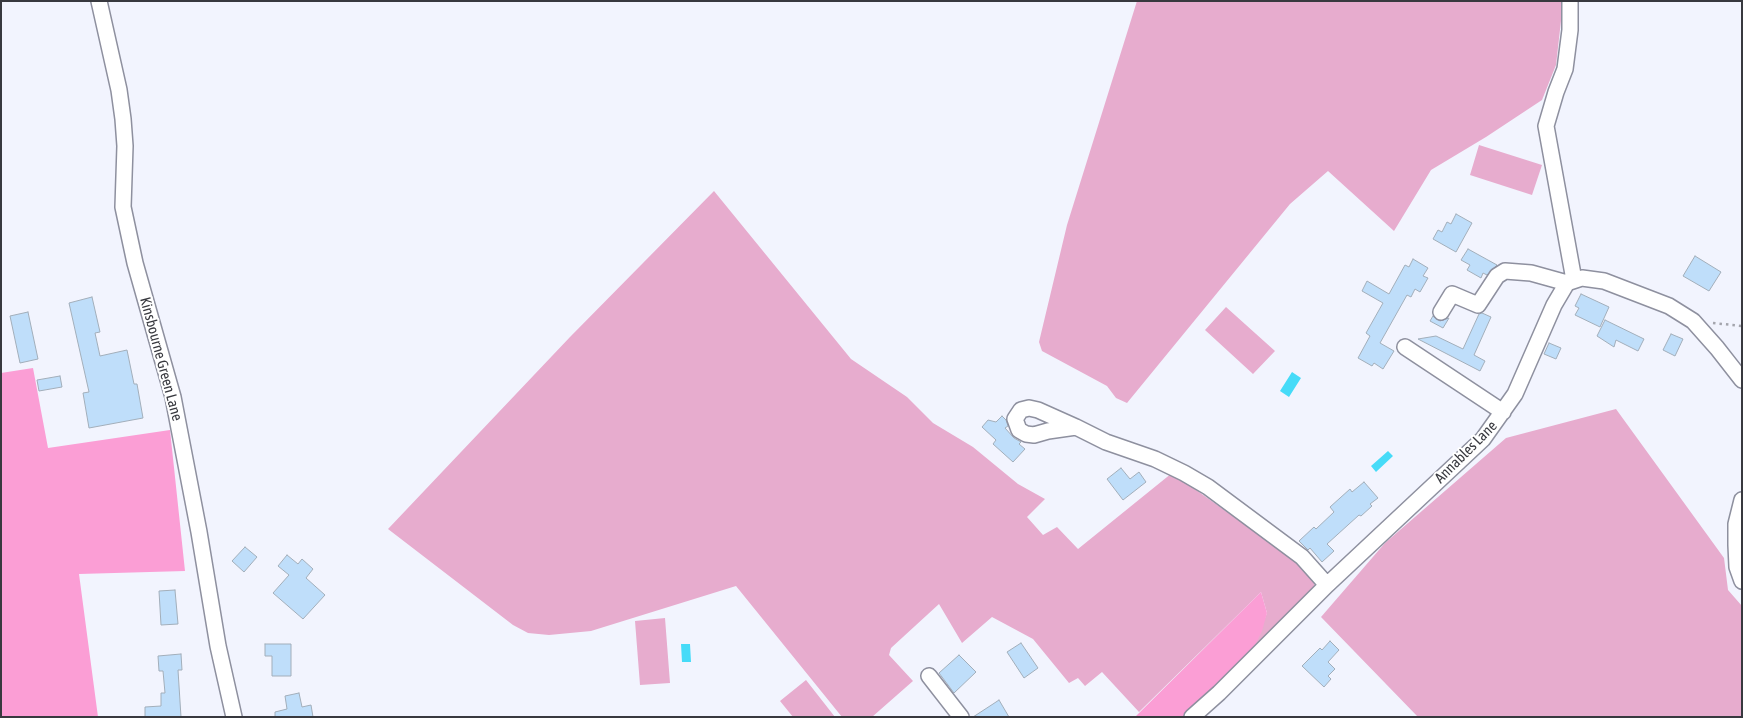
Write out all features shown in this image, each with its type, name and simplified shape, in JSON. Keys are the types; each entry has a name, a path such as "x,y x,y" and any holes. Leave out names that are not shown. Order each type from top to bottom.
{"street":[{"name":"Kinsbourne Green Lane","path":"99,1 119,90 123,120 125,146 123,207 135,264 173,397 198,522 218,646 234,717"},
{"path":"1570,1 1570,30 1565,68 1546,126 1571,282"},
{"path":"1440,312 1452,294 1478,305 1497,276 1505,270 1531,273 1571,282 1582,278 1604,281 1669,306 1693,321 1742,380"},
{"name":"Annables Lane","path":"1192,717 1219,694 1327,585 1483,439 1515,394 1554,305 1571,282"},
{"path":"1405,347 1503,412"},
{"path":"1076,427 1106,442 1170,466 1208,487 1302,557 1327,585"},
{"path":"1742,500 1736,524 1737,567 1742,581"},
{"path":"929,676 961,717"}],"path":[{"path":"1693,321 1742,326"}],"shaded area":[{"path":"1137,1 1562,1 1562,12 1556,65 1542,100 1431,170 1394,231 1328,171 1290,204 1127,403 1116,398 1107,386 1042,351 1039,342 1067,225"},
{"path":"1479,145 1542,165 1532,195 1470,175"},
{"path":"714,191 851,359 907,397 933,423 973,447 1018,484 1045,499 1027,517 1043,535 1057,527 1078,549 1172,473 1295,560 1307,570 1315,583 1313,589 1251,653 1267,613 1261,592 1139,712 1102,672 1085,686 1078,678 1069,683 1033,639 992,617 962,643 939,604 891,648 889,655 913,681 872,717 842,717 736,586 591,631 549,635 528,633 513,625 388,529 570,337"},
{"path":"1226,307 1275,351 1253,374 1205,330"},
{"path":"33,368 48,448 170,430 185,571 79,574 98,717 1,717 1,373"},
{"path":"1616,409 1724,558 1728,590 1742,606 1742,717 1418,717 1321,617 1385,543 1506,438"},
{"path":"1261,592 1267,613 1262,631 1251,653 1182,717 1135,717"},
{"path":"665,618 670,683 640,685 635,621"},
{"path":"806,680 835,717 793,717 780,701"}],"water":[{"path":"1292,372 1301,378 1289,397 1280,391"},
{"path":"1388,451 1393,456 1376,472 1371,466"},
{"path":"681,644 690,644 691,662 682,662"}],"building":[{"path":"1456,214 1472,223 1456,252 1433,239 1438,230 1442,232 1447,222 1451,224"},
{"path":"1468,249 1497,265 1487,275 1483,273 1481,278 1467,270 1470,265 1461,260"},
{"path":"1695,256 1721,272 1709,291 1683,276"},
{"path":"1413,259 1428,268 1423,276 1428,278 1420,292 1415,289 1411,297 1407,295 1380,343 1394,351 1383,369 1374,363 1372,366 1358,358 1370,336 1366,333 1383,303 1362,291 1367,281 1389,294 1405,265 1409,267"},
{"path":"1581,294 1609,307 1600,327 1575,315 1579,308 1575,306"},
{"path":"92,297 100,332 95,333 100,356 127,350 134,384 137,384 143,418 89,428 83,393 89,392 69,303"},
{"path":"28,312 38,359 20,363 10,316"},
{"path":"1482,313 1491,317 1474,355 1485,361 1480,371 1418,339 1436,336 1463,349 1479,314"},
{"path":"1433,316 1440,321 1449,318 1443,328 1430,321"},
{"path":"1605,320 1644,339 1638,351 1616,340 1614,347 1597,336"},
{"path":"1671,334 1683,339 1675,356 1663,350"},
{"path":"1549,343 1561,348 1556,359 1544,354"},
{"path":"60,376 62,387 39,391 37,380"},
{"path":"1002,416 1008,426 1005,428 1014,438 1021,442 1019,444 1025,449 1013,462 993,444 996,440 982,427 988,420 996,422"},
{"path":"1121,468 1130,479 1139,472 1146,482 1123,500 1107,479"},
{"path":"1364,482 1378,498 1370,504 1372,506 1361,516 1359,515 1327,544 1334,551 1322,562 1310,548 1308,550 1299,541 1314,527 1316,529 1334,512 1330,507 1350,489 1352,492"},
{"path":"245,547 257,557 244,572 232,561"},
{"path":"287,555 298,564 302,559 313,569 306,578 325,595 303,619 273,593 289,575 278,566"},
{"path":"175,590 178,624 161,625 159,591"},
{"path":"1330,641 1339,650 1328,662 1335,669 1328,676 1331,679 1324,687 1302,666"},
{"path":"1021,643 1038,668 1024,678 1007,652"},
{"path":"265,644 291,644 291,676 272,676 272,656 265,656"},
{"path":"181,654 182,670 178,670 181,717 145,717 145,707 161,706 161,693 165,693 163,671 159,671 158,656"},
{"path":"959,655 976,672 954,693 939,673"},
{"path":"299,693 302,707 311,705 313,717 275,717 275,712 287,709 285,696"},
{"path":"999,700 1009,717 973,717 993,704"}]}
